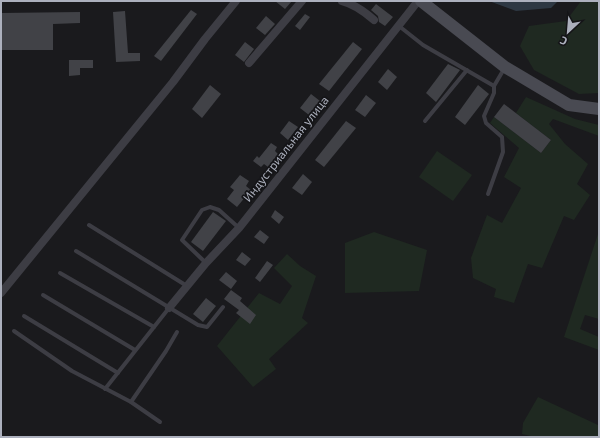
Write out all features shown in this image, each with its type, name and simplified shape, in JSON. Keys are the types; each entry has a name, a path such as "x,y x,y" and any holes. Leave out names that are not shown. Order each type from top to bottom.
{"street":[{"path":"1,294 173,82 236,1"},
{"path":"249,63 302,1"},
{"path":"342,1 347,2 365,12 374,20"},
{"name":"Индустриальная улица","path":"169,308 206,263 239,228 418,1"},
{"path":"421,1 505,67 569,105 599,109"}],"lane":[{"path":"399,26 424,46 494,86"},
{"path":"488,194 503,152 502,137 486,123 484,116 494,93 494,86 505,67"},
{"path":"425,121 467,70"},
{"path":"206,263 182,240 202,210 210,208 219,210 239,228"},
{"path":"88,225 187,286"},
{"path":"76,251 198,325 207,328 223,307"},
{"path":"60,273 154,327"},
{"path":"43,295 135,350"},
{"path":"105,389 169,308"},
{"path":"24,316 118,373"},
{"path":"14,331 72,371 131,402 160,422"},
{"path":"131,402 166,351 177,332"}],"shaded area":[{"path":"581,1 599,1 599,93 579,94 534,70 520,46 529,26 566,21"},
{"path":"526,97 575,119 599,125 599,136 553,119 549,124 565,144 588,164 577,184 590,195 574,220 564,216 542,268 528,264 514,303 494,297 496,289 473,278 471,258 487,215 502,223 521,188 504,177 519,148 490,123 494,117 541,153 551,140 516,113"},
{"path":"437,151 472,175 453,201 419,177"},
{"path":"599,231 599,319 585,315 580,329 599,337 599,350 564,337"},
{"path":"374,232 427,250 419,291 345,293 345,243"},
{"path":"287,254 300,266 316,276 302,318 308,323 269,359 276,369 253,387 217,346 259,293 280,304 292,286 274,268"},
{"path":"538,397 598,425 599,421 599,437 535,437 522,434 523,423"}],"water":[{"path":"489,1 558,1 551,8 516,11"}],"building":[{"path":"275,1 292,1 285,9"},
{"path":"376,4 393,17 385,26 379,22 378,16 371,10"},
{"path":"191,10 197,14 161,61 154,56"},
{"path":"125,11 128,53 140,53 140,61 116,62 113,12"},
{"path":"80,12 80,23 53,24 53,50 1,50 1,13"},
{"path":"305,14 310,17 300,30 295,26"},
{"path":"266,16 275,24 265,35 256,28"},
{"path":"245,42 254,49 244,62 235,55"},
{"path":"353,42 362,49 329,91 319,84"},
{"path":"69,60 93,60 93,68 80,68 80,75 69,76"},
{"path":"448,64 460,70 436,102 426,93"},
{"path":"388,69 397,77 387,90 378,82"},
{"path":"210,85 221,94 202,118 192,109"},
{"path":"478,85 489,94 465,125 455,117"},
{"path":"311,94 320,101 309,115 300,108"},
{"path":"366,95 376,103 365,117 355,110"},
{"path":"504,104 551,140 541,153 494,117"},
{"path":"289,121 298,127 288,140 280,133"},
{"path":"346,121 356,128 324,167 315,160"},
{"path":"271,143 277,147 275,151 278,154 268,167 264,164 261,167 253,161 257,156 259,158"},
{"path":"303,174 312,182 302,195 292,188"},
{"path":"240,175 249,181 246,186 251,190 237,207 227,199 234,190 230,187"},
{"path":"275,210 284,217 279,224 271,217"},
{"path":"213,212 226,221 203,251 191,242"},
{"path":"260,230 269,237 264,244 254,237"},
{"path":"242,252 251,259 245,266 236,260"},
{"path":"267,261 273,265 260,282 255,278"},
{"path":"226,272 237,281 231,289 219,280"},
{"path":"231,290 242,298 240,301 256,315 250,324 236,313 239,310 224,299"},
{"path":"206,298 216,306 203,322 193,314"}]}
